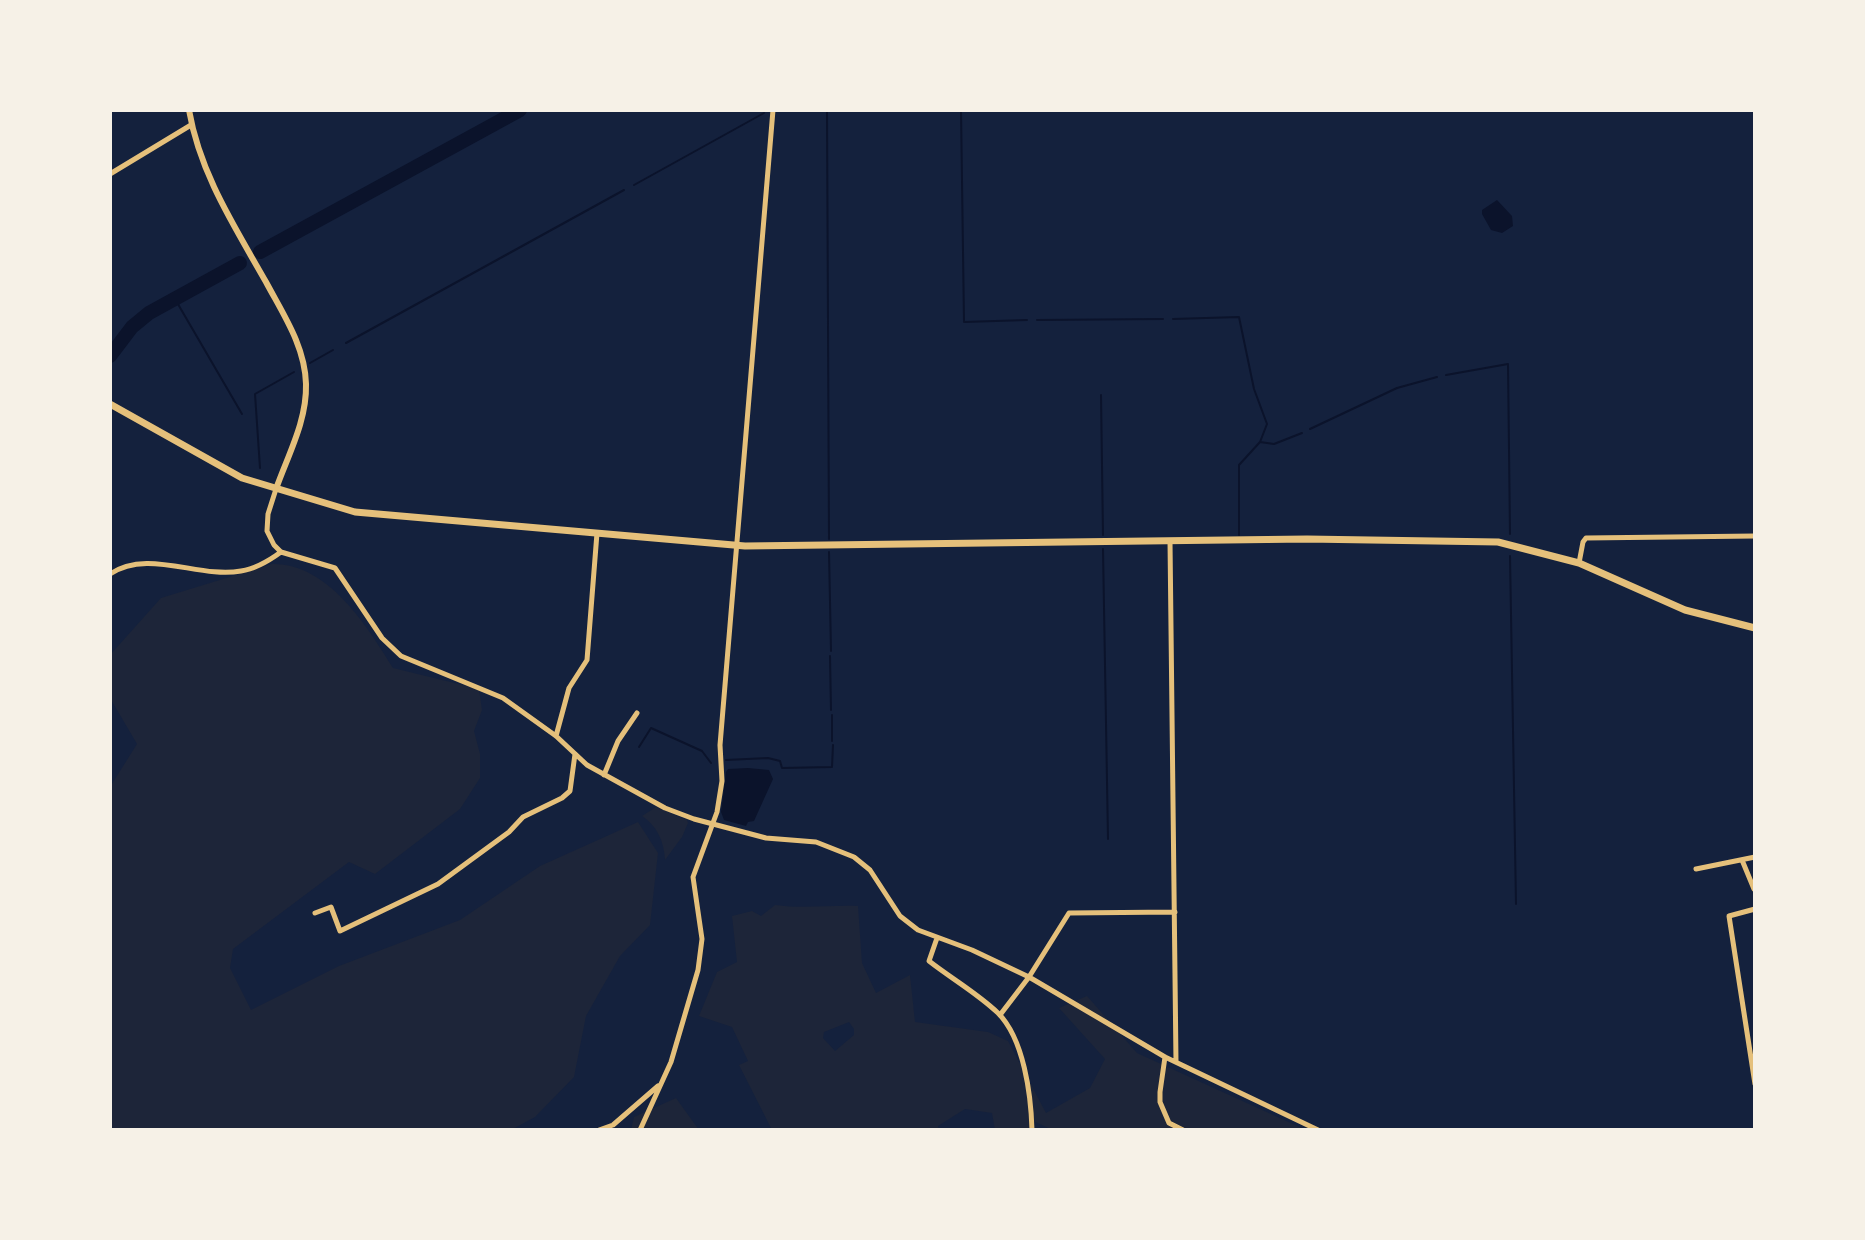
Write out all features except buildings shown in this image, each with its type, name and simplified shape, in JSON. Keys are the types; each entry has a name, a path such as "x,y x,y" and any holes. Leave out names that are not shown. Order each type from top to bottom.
{"main road":[{"path":"110,404 242,478 355,512 735,545 1337,539 1498,542 1579,563 1685,610 1755,628"}],"street":[{"path":"189,110 200,159 286,318 302,360 306,383 300,427 268,514 267,531 281,552 335,568 382,638 401,656 503,698 604,775 665,808 766,838 816,842 846,853 870,870 900,916 918,930 972,950 1029,977 1165,1057 1318,1130"},
{"path":"640,1130 671,1062 698,970 702,939 693,877 713,823 722,781 720,745 735,545 773,110"},
{"path":"110,174 191,125"},
{"path":"556,736 569,688 587,660 597,533"},
{"path":"1579,563 1586,538 1755,536"},
{"path":"1170,541 1176,1062"},
{"path":"110,574 117,569 141,564 242,571 281,552"},
{"path":"604,775 618,741 637,713"},
{"path":"315,913 331,907 340,931 438,884 509,832 523,817 570,791 575,754"},
{"path":"1696,869 1755,857"},
{"path":"1742,860 1754,889"},
{"path":"1755,909 1729,916 1755,1084"},
{"path":"1000,1015 1029,977 1069,913 1175,912"},
{"path":"937,938 929,961 968,987 1000,1015 1011,1031 1029,1087 1032,1130"},
{"path":"1165,1057 1160,1102 1169,1123 1183,1130"},
{"path":"599,1130 613,1125 659,1086"}],"shaded area":[{"path":"1497,200 1512,216 1513,226 1502,233 1491,230 1482,214 1482,210"},
{"path":"272,564 292,566 328,585 358,616 393,668 479,689 482,710 474,731 480,754 480,778 460,809 375,874 349,862 233,949 230,968 251,1010 339,966 460,920 540,866 638,822 658,853 650,925 620,956 586,1016 574,1077 535,1117 511,1130 110,1130 110,787 137,744 110,698 110,655 161,598"},
{"path":"728,769 769,770 773,779 754,821 746,826 724,820 721,812 726,772"},
{"path":"656,807 688,823 665,860 659,835 642,816"},
{"path":"775,905 858,906 862,963 876,993 910,975 915,1022 988,1032 1008,1041 1046,1113 1090,1088 1105,1059 1059,1008 1087,996 1137,1053 1306,1130 1053,1130 1033,1121 1031,1130 995,1130 992,1113 965,1109 938,1126 939,1130 772,1130 739,1065 748,1061 732,1027 699,1016 717,972 737,962 732,916 752,911 761,916","holes":["849,1022 854,1035 835,1051 823,1038 824,1032"]},
{"path":"676,1098 699,1130 631,1130 634,1117"}],"waterway":[{"path":"260,252 520,110"},
{"path":"827,110 829,539"},
{"path":"961,110 964,322 1027,320"},
{"path":"634,185 764,113"},
{"path":"346,343 624,190"},
{"path":"110,356 132,327 149,313 240,263"},
{"path":"175,299 242,414"},
{"path":"1173,319 1239,317 1254,389 1267,424 1260,442 1274,444 1302,433"},
{"path":"1037,320 1163,319"},
{"path":"310,363 333,350"},
{"path":"1446,375 1508,364 1510,534"},
{"path":"260,468 255,394 294,372"},
{"path":"1310,429 1397,388 1437,377"},
{"path":"1101,395 1103,535"},
{"path":"1239,535 1239,465 1260,442"},
{"path":"1103,549 1108,839"},
{"path":"829,552 831,651"},
{"path":"1510,556 1516,904"},
{"path":"830,656 831,710"},
{"path":"832,715 832,741"},
{"path":"639,747 651,728 702,751 711,763"},
{"path":"726,760 768,758 780,761 782,768 832,767 833,745"}]}
